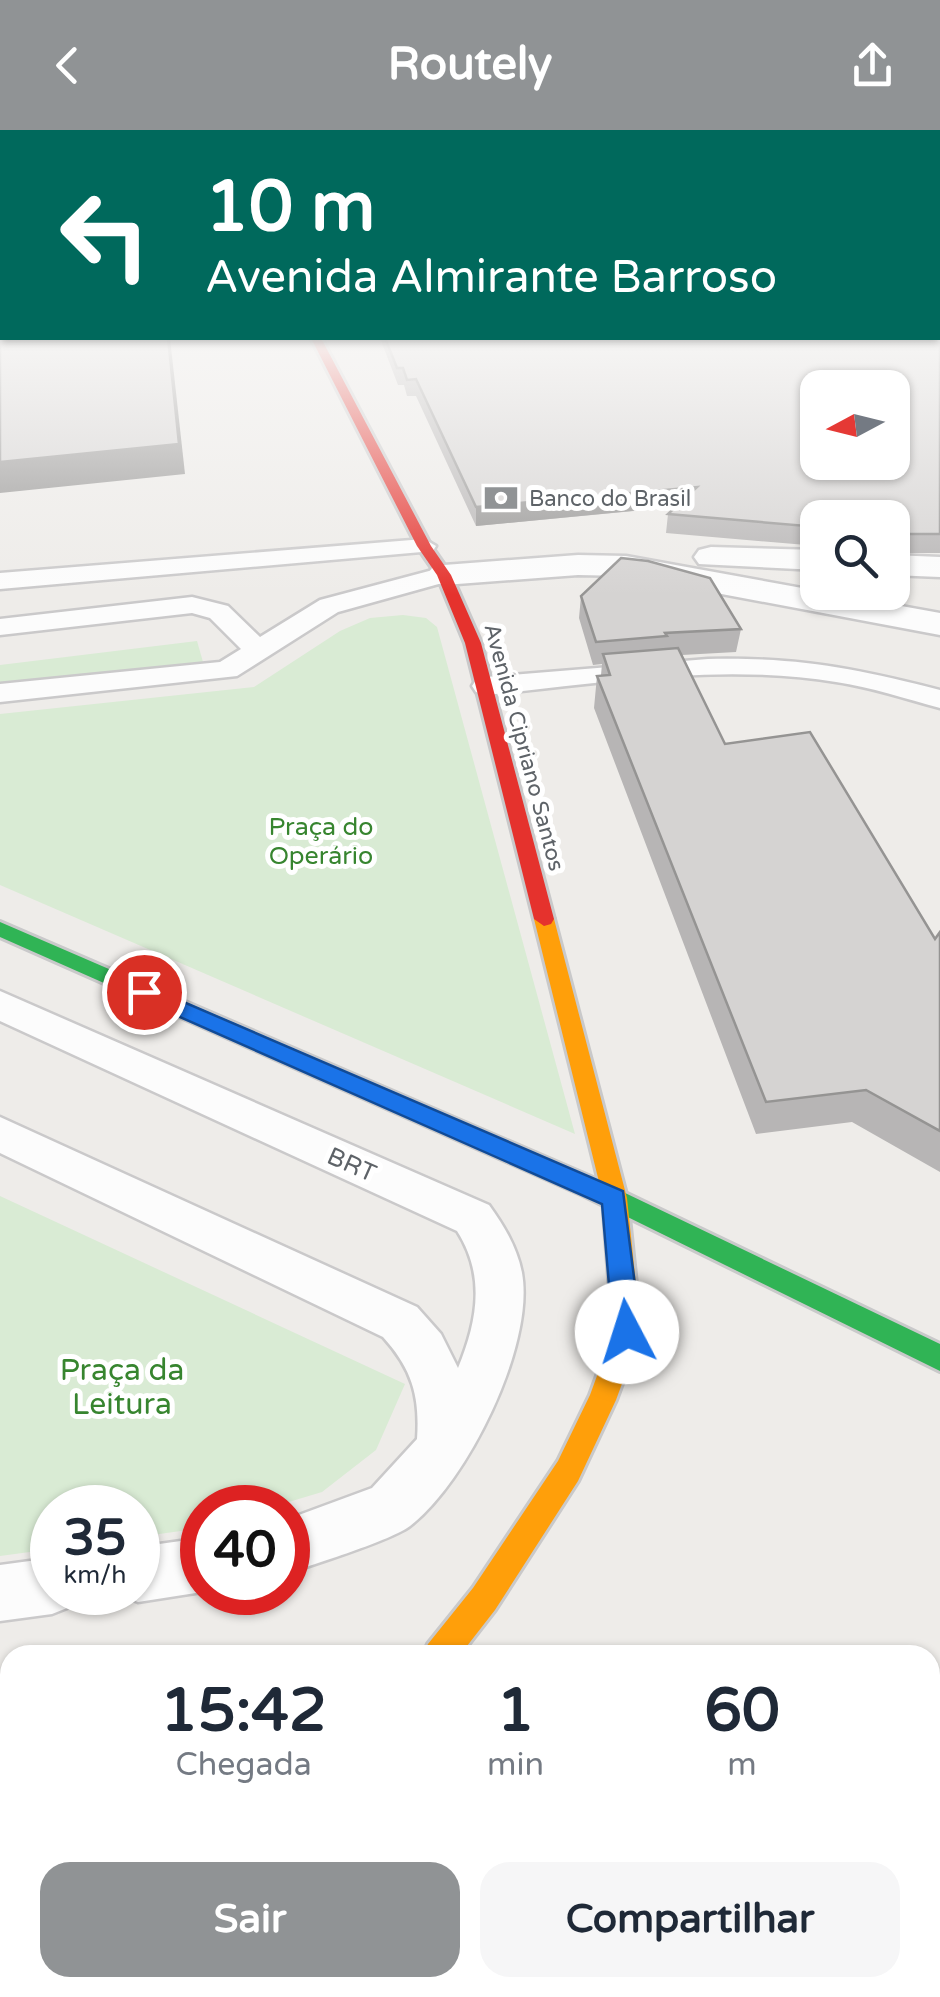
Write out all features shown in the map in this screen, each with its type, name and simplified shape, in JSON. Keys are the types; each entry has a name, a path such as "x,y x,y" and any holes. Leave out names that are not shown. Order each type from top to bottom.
{"main road":[{"name":"Avenida Cipriano Santos","path":"359,421 424,546 444,575 464,619 486,686 614,1198"},
{"path":"0,930 614,1198 937,1353"},
{"path":"447,1645 484,1599 568,1471 602,1400 627,1332 614,1198"}],"street":[{"path":"424,546 800,560 785,598"},
{"path":"444,575 607,565 940,624"},
{"path":"910,565 940,567"}],"lane":[{"path":"0,581 424,546"},
{"path":"0,692 228,670 240,666 256,649 329,606 444,575"},
{"path":"0,627 192,604 219,612 256,649"},
{"path":"486,686 637,672 764,668 835,673 940,699"},
{"name":"BRT","path":"0,1004 472,1218 490,1243 499,1275 499,1326 463,1419 441,1451 390,1508 310,1538"},
{"path":"0,1134 400,1322 423,1344 439,1377 446,1411 441,1451"},
{"path":"0,1594 30,1589"}],"green space":[{"name":"Praça do Operário","path":"370,618 426,618 437,627 575,1134 0,885 0,714 254,687 340,631"},
{"path":"197,641 205,669 0,689 0,665"},
{"name":"Praça da Leitura","path":"0,1196 405,1384 376,1450 322,1492 310,1496 310,1485 180,1485 180,1531 160,1534 160,1485 30,1485 30,1552 0,1556"}],"building":[{"path":"0,421 177,421 179,444 0,462"},
{"path":"436,421 800,421 800,480 910,480 910,421 940,421 940,534 910,534 910,500 800,500 800,525 668,514 697,487 476,507"},
{"path":"621,558 710,578 741,629 596,642 581,596"},
{"path":"678,648 725,744 810,732 935,939 940,932 940,1131 866,1090 766,1102 597,676 610,675 603,654"}],"traffic: fast":[{"path":"0,929 592,1188 940,1358"}],"traffic: slow":[{"path":"544,919 615,1198"},
{"path":"447,1645 484,1599 568,1471 602,1400 627,1332 615,1198"}],"traffic: jam":[{"path":"359,421 424,546 444,575 473,643 544,919"}],"place":[{"name":"Banco do Brasil","path":"501,498"}],"route":[{"path":"144,992 614,1198 627,1332"}]}
